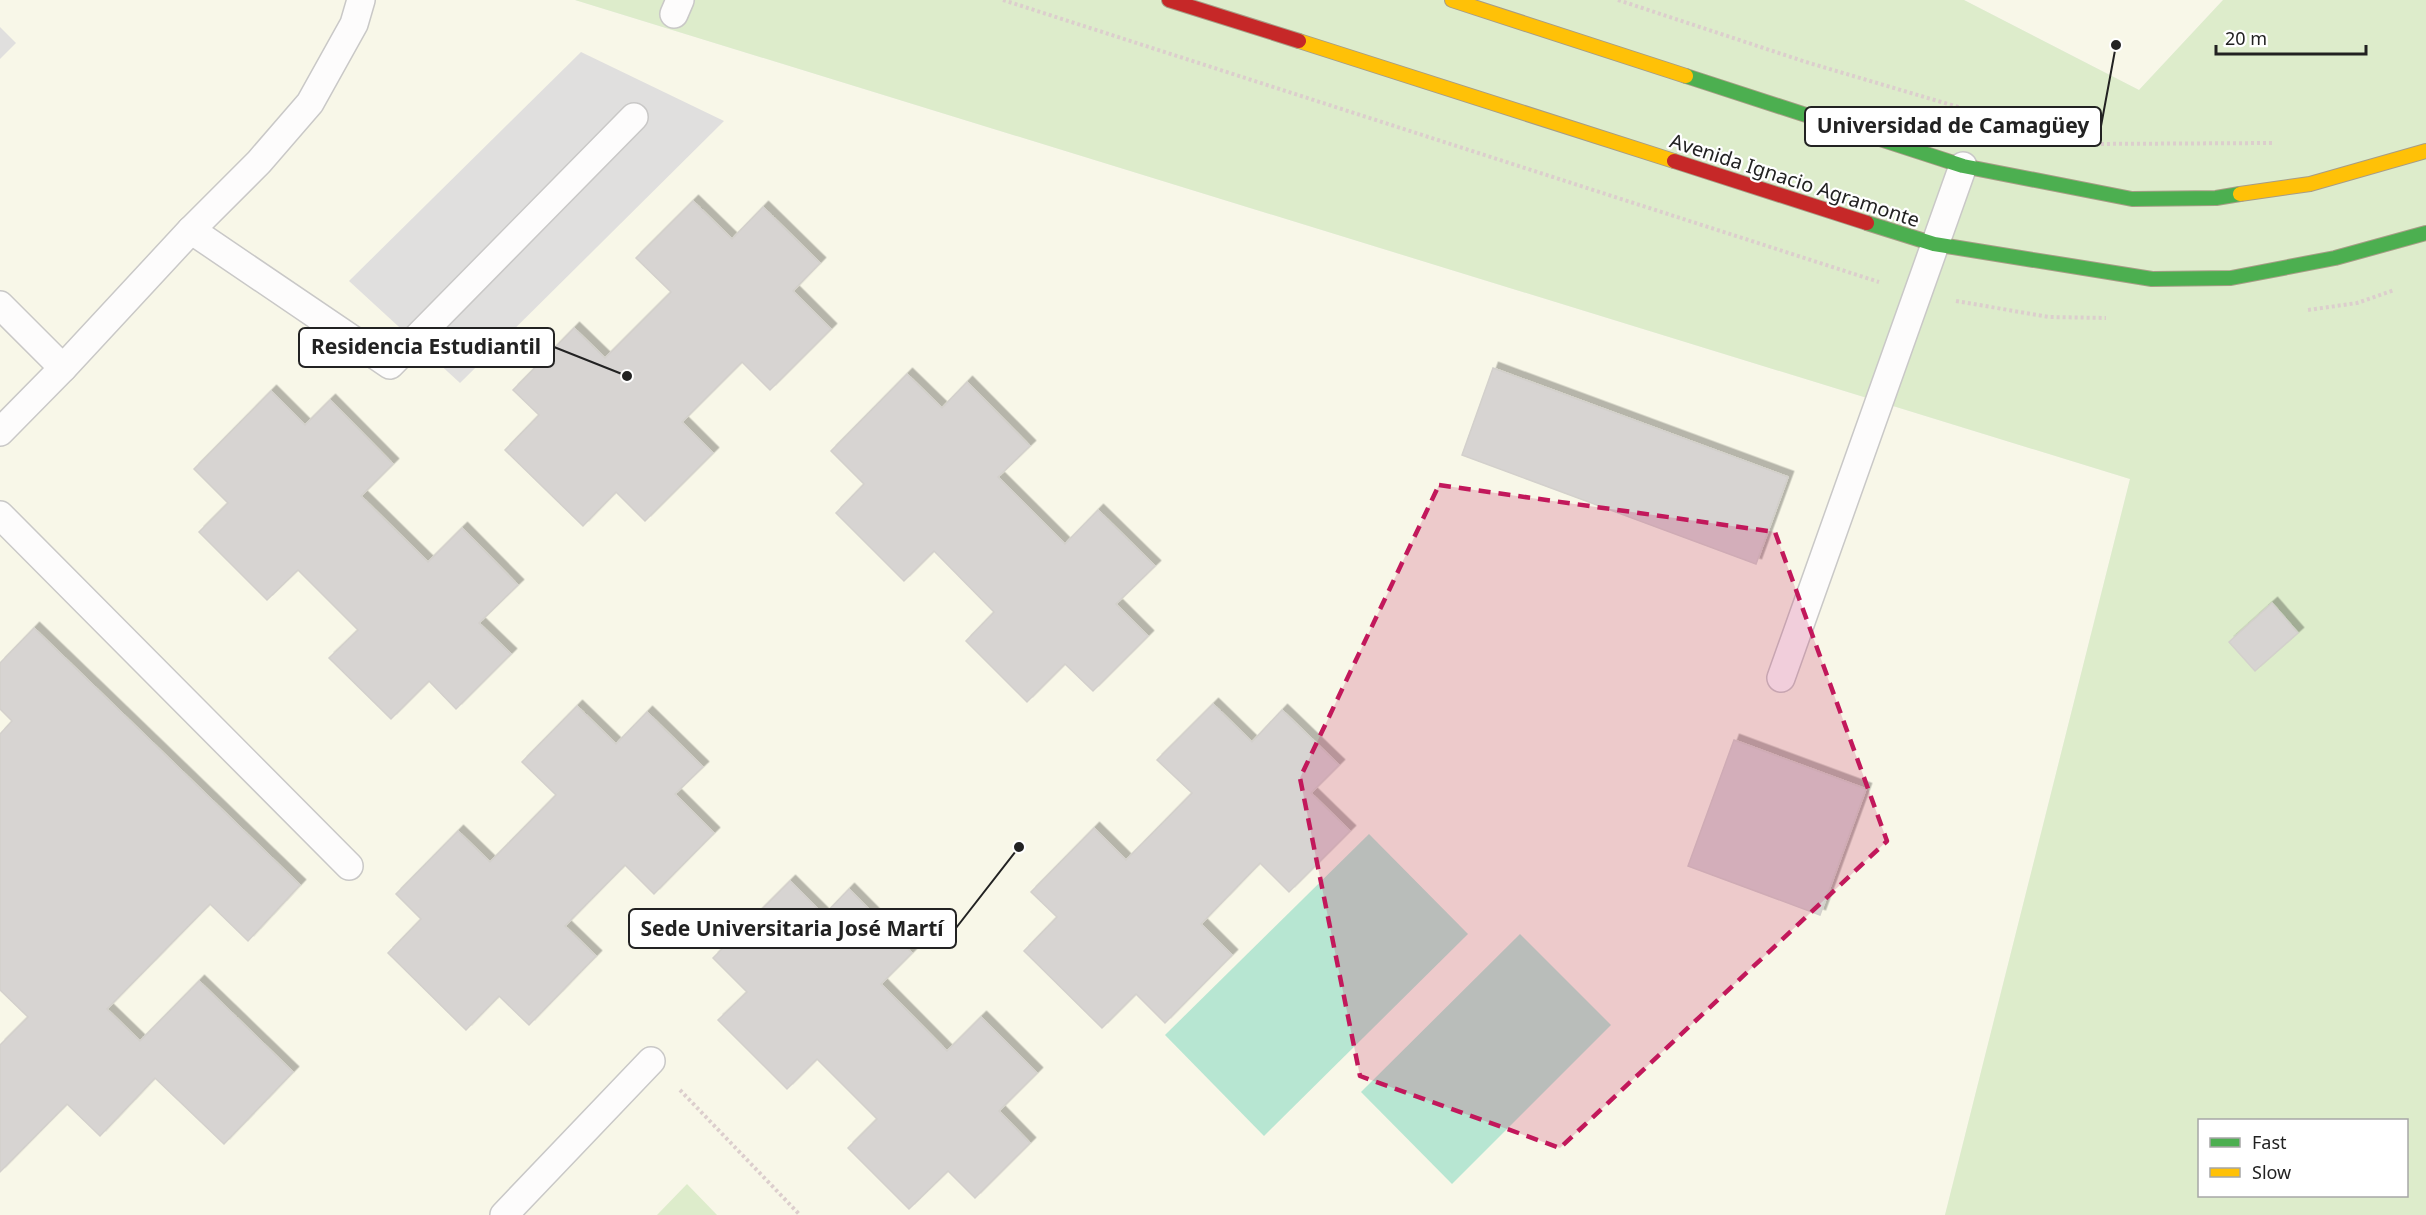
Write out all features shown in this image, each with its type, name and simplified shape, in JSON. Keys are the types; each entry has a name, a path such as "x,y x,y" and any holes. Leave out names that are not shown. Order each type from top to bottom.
{"main road":[{"name":"Avenida Ignacio Agramonte","path":"1169,0 1934,244 2152,279 2231,278 2335,258 2426,233"},
{"path":"1452,0 1963,166 2132,199 2216,198 2310,184 2426,151"}],"lane":[{"path":"0,432 63,368 191,230 259,162 310,103 354,24 361,0"},
{"path":"191,230 390,365 634,117"},
{"path":"1780,678 1963,166"},
{"path":"0,305 63,368"},
{"path":"0,515 349,866"},
{"path":"504,1215 651,1061"}],"path":[{"path":"1618,0 1806,62 2073,141"},
{"path":"2084,144 2281,143"},
{"path":"651,1061 800,1215"}],"highlighted area":[{"path":"1439,485 1775,532 1887,841 1560,1148 1360,1076 1300,778"}],"shaded area":[{"path":"0,0 575,0 2130,479 1945,1215 0,1215"},
{"path":"1964,0 2223,0 2139,90"},
{"path":"0,27 16,43 0,59"},
{"path":"581,52 724,121 460,383 349,281"}],"green space":[{"path":"575,0 1964,0 2139,90 2223,0 2426,0 2426,1215 1945,1215 2130,479"},
{"path":"1369,834 1468,934 1264,1136 1165,1035"},
{"path":"1520,934 1611,1025 1452,1184 1361,1092"},
{"path":"687,1184 717,1215 657,1215"}],"building":[{"path":"693,201 732,239 763,207 820,263 793,291 831,329 770,390 742,362 682,422 713,453 645,521 616,492 583,526 505,450 539,415 513,390 574,328 605,358 671,292 636,258"},
{"path":"1493,368 1788,477 1756,564 1462,455"},
{"path":"907,374 942,408 967,382 1030,446 998,477 1065,544 1098,510 1155,566 1116,604 1148,636 1093,691 1065,664 1027,702 966,641 994,612 934,551 904,581 836,513 864,484 831,451"},
{"path":"271,391 305,425 330,400 393,464 361,496 428,562 462,528 518,585 479,623 511,654 456,709 429,681 391,719 329,658 358,630 298,570 267,600 199,532 228,503 194,469"},
{"path":"2272,603 2298,633 2255,671 2229,642"},
{"path":"34,628 300,885 248,941 210,904 107,1009 140,1041 199,981 293,1072 224,1144 155,1078 100,1136 67,1104 0,1172 0,1045 28,1017 0,990 0,734 12,721 0,709 0,663"},
{"path":"1213,704 1252,742 1282,710 1339,765 1311,793 1350,831 1289,892 1260,863 1201,924 1232,955 1165,1023 1136,994 1102,1028 1024,951 1057,917 1031,892 1094,828 1126,860 1192,793 1157,760"},
{"path":"577,706 616,744 647,712 703,767 675,794 714,833 654,894 625,865 565,926 596,956 529,1025 499,996 466,1030 388,953 421,919 396,894 458,831 490,862 556,795 522,762"},
{"path":"1734,740 1866,789 1820,915 1688,866"},
{"path":"790,881 824,915 849,889 912,953 881,984 947,1051 981,1017 1037,1073 999,1111 1030,1143 975,1198 948,1171 909,1209 848,1148 877,1119 817,1059 787,1089 718,1020 747,992 713,958"}],"traffic: fast":[{"path":"1686,76 1963,166 2132,199 2216,198 2240,194"},
{"path":"1867,223 1934,244 2152,279 2231,278 2335,258 2426,233"}],"traffic: slow":[{"path":"1452,0 1686,76"},
{"path":"1299,41 1674,161"},
{"path":"2240,194 2310,184 2426,151"}],"traffic: jam":[{"path":"1169,0 1299,41"},
{"path":"1674,161 1867,223"}],"place":[{"name":"Universidad de Camagüey","path":"2116,45"},
{"name":"Residencia Estudiantil","path":"627,376"},
{"name":"Sede Universitaria José Martí","path":"1019,847"}]}
